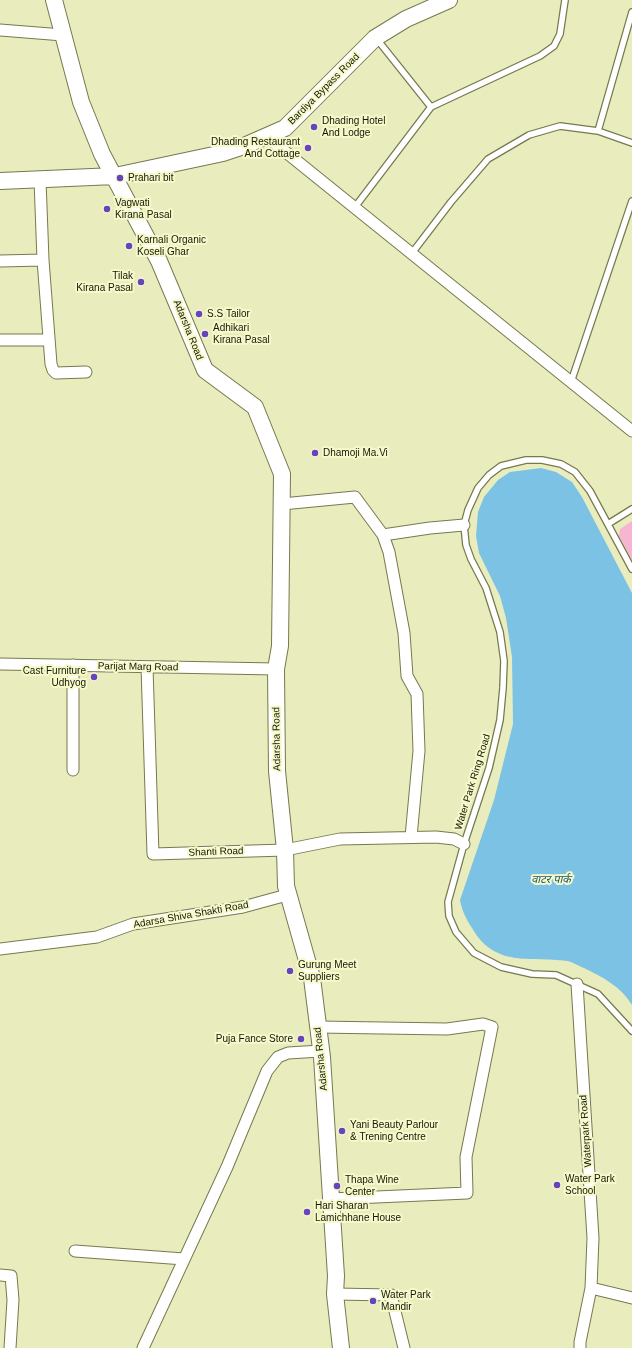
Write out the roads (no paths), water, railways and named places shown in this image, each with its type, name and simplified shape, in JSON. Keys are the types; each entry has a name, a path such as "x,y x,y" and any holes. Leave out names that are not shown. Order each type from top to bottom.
{"main road":[{"name":"Adarsha Road","path":"54,0 81,102 102,154 160,261 205,370 255,407 282,474 280,646 276,669 277,771 285,850 287,895 312,978 321,1051 336,1276 335,1294 342,1348"},
{"name":"Bardiya Bypass Road","path":"0,182 115,176 223,153 267,137 285,128 375,38 406,18 449,0"}],"street":[{"path":"0,30 63,35"},
{"path":"267,137 632,431"},
{"path":"40,180 48,340 53,370 56,372 86,372"},
{"path":"0,261 43,260"},
{"path":"0,340 48,340"},
{"path":"282,504 355,497 383,535 389,552 404,633 407,676 417,694 419,751 411,837"},
{"path":"383,535 464,525"},
{"name":"Parijat Marg Road","path":"0,664 276,669"},
{"path":"73,665 73,770"},
{"name":"Shanti Road","path":"147,667 153,854 285,850 340,839 436,836 454,839 464,844"},
{"name":"Adarsa Shiva Shakti Road","path":"0,948 97,937 133,924 243,906 287,895"},
{"name":"Waterpark Road","path":"577,984 593,1238 591,1288 580,1348"},
{"path":"318,1027 447,1029 483,1024 492,1027 466,1157 466,1193 331,1199"},
{"path":"143,1348 227,1167 267,1070 278,1057 288,1053 321,1051"},
{"path":"75,1251 184,1259"},
{"path":"0,1276 11,1276 13,1300 10,1348"},
{"path":"591,1288 632,1298"},
{"path":"335,1294 391,1295 404,1348"}],"lane":[{"path":"354,207 431,107 540,56 554,46 560,34 565,0"},
{"path":"598,131 632,12"},
{"path":"375,38 431,107"},
{"path":"412,254 451,202 488,159 529,135 560,126 598,131 632,143"},
{"path":"571,382 632,201"},
{"name":"Water Park Ring Road","path":"632,569 590,491 575,472 561,464 542,460 526,460 501,466 489,475 478,488 468,510 464,525 466,545 471,559 486,588 500,632 504,661 500,720 489,768 464,844 448,902 449,916 463,941 474,953 501,968 532,974 556,975 598,994 632,1031"},
{"path":"608,524 632,509"}],"water":[{"name":"वाटर पार्क","path":"541,468 556,472 572,482 582,497 632,593 632,1005 627,998 611,983 571,962 514,958 502,955 491,949 481,941 470,925 463,911 460,900 494,800 513,724 512,657 506,618 500,596 479,553 476,536 478,512 484,497 498,480 510,472"}],"place":[{"name":"Dhading Hotel And Lodge","path":"314,127"},
{"name":"Dhading Restaurant And Cottage","path":"308,148"},
{"name":"Prahari bit","path":"120,178"},
{"name":"Vagwati Kirana Pasal","path":"107,209"},
{"name":"Karnali Organic Koseli Ghar","path":"129,246"},
{"name":"Tilak Kirana Pasal","path":"141,282"},
{"name":"S.S Tailor","path":"199,314"},
{"name":"Adhikari Kirana Pasal","path":"205,334"},
{"name":"Dhamoji Ma.Vi","path":"315,453"},
{"name":"Cast Furniture Udhyog","path":"94,677"},
{"name":"Gurung Meet Suppliers","path":"290,971"},
{"name":"Puja Fance Store","path":"301,1039"},
{"name":"Yani Beauty Parlour & Trening Centre","path":"342,1131"},
{"name":"Water Park School","path":"557,1185"},
{"name":"Thapa Wine Center","path":"337,1186"},
{"name":"Hari Sharan Lamichhane House","path":"307,1212"},
{"name":"Water Park Mandir","path":"373,1301"}]}
